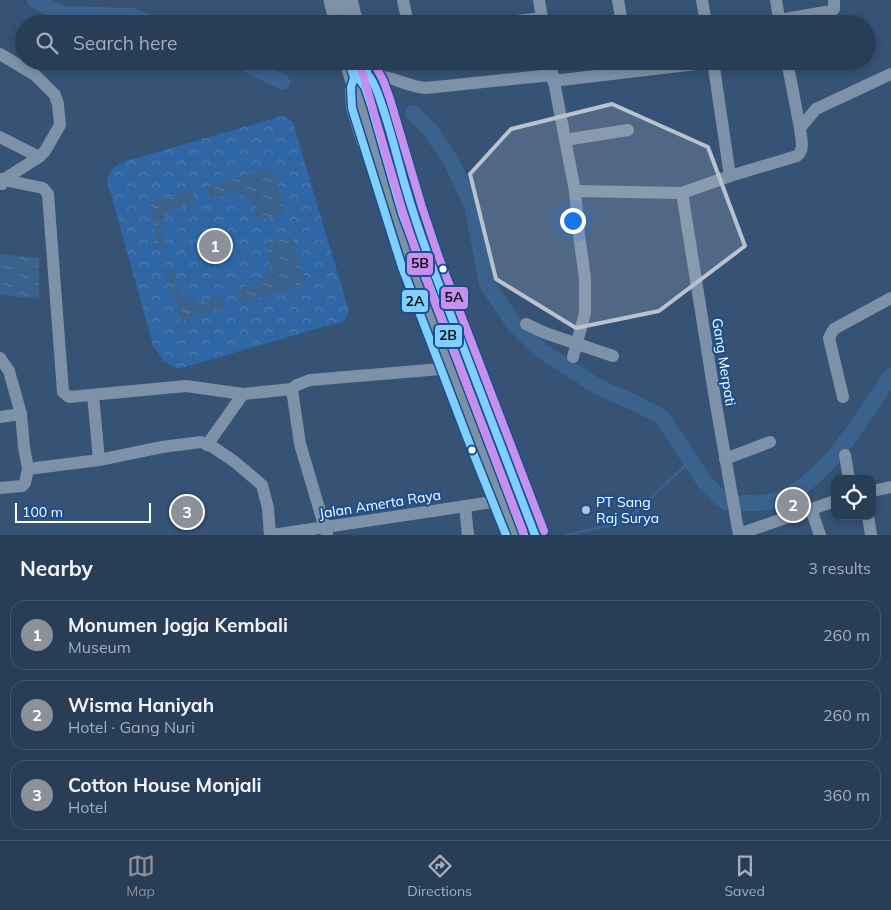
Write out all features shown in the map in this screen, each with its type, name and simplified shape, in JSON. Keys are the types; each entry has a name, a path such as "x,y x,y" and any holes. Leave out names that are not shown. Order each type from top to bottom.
{"highway":[{"path":"333,0 337,15"},
{"path":"348,0 352,15"},
{"path":"361,70 414,237 447,318 526,535"},
{"path":"361,70 392,212 410,264 514,535"}],"street":[{"path":"402,0 406,15"},
{"path":"541,0 542,15"},
{"path":"618,0 620,15"},
{"path":"702,0 704,15"},
{"path":"776,0 779,15"},
{"path":"812,15 834,9 834,0"},
{"path":"0,54 15,63"},
{"path":"1,182 39,157 45,151 60,124 58,100 55,95 35,75 27,70"},
{"path":"506,535 402,267 352,108 351,87 361,70 415,87 426,88 553,78 604,70"},
{"path":"552,70 574,191 578,235 585,278 584,313 573,357"},
{"path":"714,70 730,176"},
{"path":"574,191 682,193 797,156 802,148 789,70"},
{"path":"800,128 816,109 891,74"},
{"path":"565,140 628,130"},
{"path":"0,136 39,157"},
{"path":"1,182 43,188 48,194 63,392 69,397 186,386 243,394 292,389 310,380 441,369"},
{"name":"Gang Merpati","path":"682,193 739,534"},
{"path":"843,397 830,334 834,329 891,298"},
{"path":"447,318 535,535"},
{"path":"526,324 545,333 613,356"},
{"path":"0,358 9,371 21,414 28,469 24,485 0,488"},
{"path":"292,389 300,444 326,531"},
{"path":"208,445 243,394"},
{"path":"93,395 99,460"},
{"path":"0,417 21,414"},
{"path":"28,469 99,460 162,447 202,442 235,462 262,485 268,508 271,535"},
{"path":"726,459 770,442"},
{"path":"845,455 848,475"},
{"path":"876,490 891,487"},
{"name":"Jalan Amerta Raya","path":"271,535 326,531 493,502"},
{"path":"739,534 831,502"},
{"path":"465,506 468,535"},
{"path":"811,509 820,535"},
{"path":"869,520 871,535"}],"highlighted area":[{"path":"612,104 708,147 745,246 659,311 576,328 496,279 470,174 511,129"}],"green space":[{"path":"282,116 288,118 293,123 348,308 348,315 344,321 178,369 163,361 153,345 107,180 108,176 114,168 126,161"}],"water":[{"path":"272,167 286,213 258,221 251,200 246,201 244,195 238,197 237,191 210,199 206,187"},
{"path":"192,190 196,203 168,211 169,216 164,218 165,224 159,225 166,247 157,250 153,238 157,236 147,203"},
{"path":"292,237 306,284 240,303 236,290 262,282 261,276 267,274 265,269 271,267 265,245"},
{"path":"0,254 39,258 39,299 0,295"},
{"path":"173,272 180,294 184,293 187,299 192,297 194,303 221,295 225,308 181,321 172,290 169,290 164,275"}],"waterway":[{"path":"35,0 62,14 98,15"},
{"path":"259,70 282,82"},
{"path":"413,113 431,131 451,161 472,205 487,284 514,324 539,349 602,389 662,417 706,484 726,502"},
{"path":"742,503 769,502 788,495 806,483 839,451 891,376"},
{"path":"566,535 625,522 691,460"}],"transit line":[{"name":"2A","path":"352,70 354,78 351,87 352,108 402,267 506,535"},
{"name":"2B","path":"356,70 359,79 365,87 371,105 402,213 524,535"},
{"name":"5B","path":"362,70 419,261 523,531"},
{"name":"2A","path":"367,70 378,93 410,202 430,260 535,535"},
{"name":"5A","path":"378,70 390,99 438,255 544,531"}],"place":[{"name":"Monumen Jogja Kembali","path":"215,246"},
{"name":"Wisma Haniyah","path":"793,505"},
{"name":"PT Sang Raj Surya","path":"586,510"},
{"name":"Cotton House Monjali","path":"187,512"}]}
